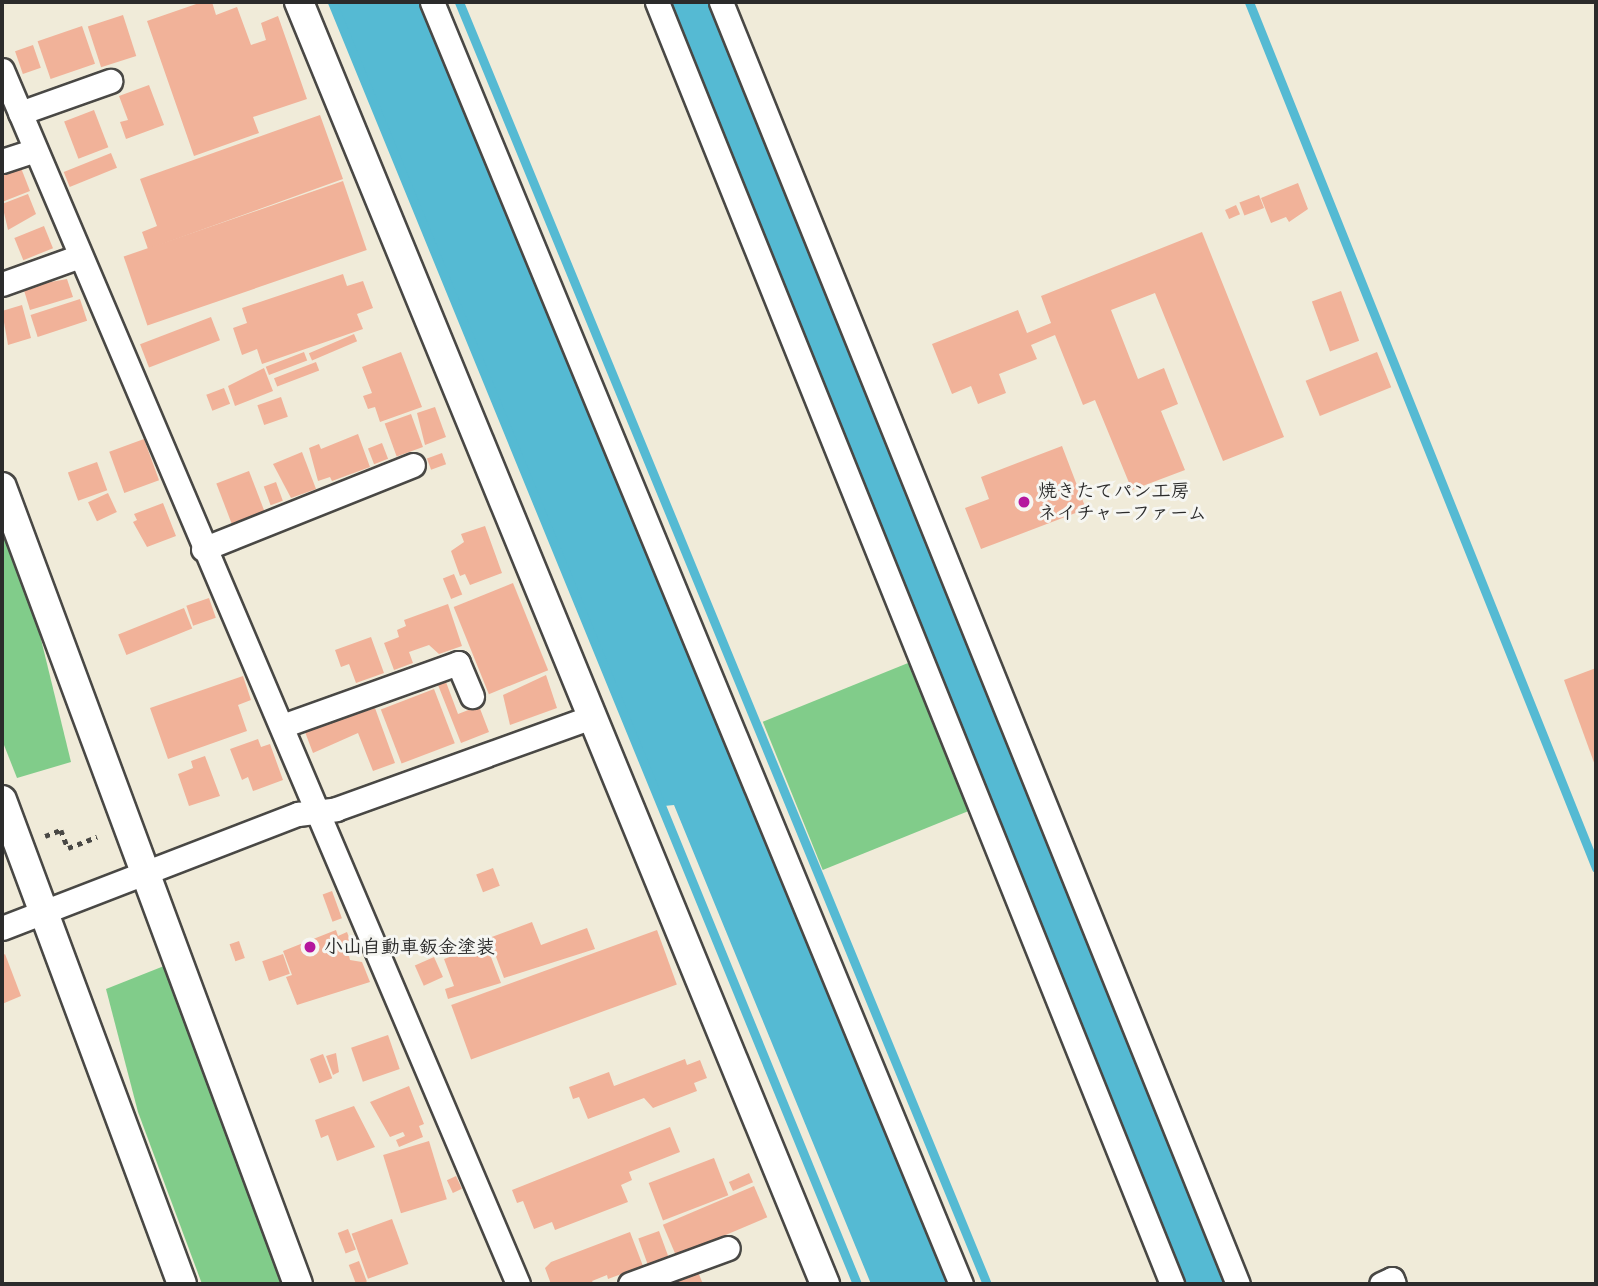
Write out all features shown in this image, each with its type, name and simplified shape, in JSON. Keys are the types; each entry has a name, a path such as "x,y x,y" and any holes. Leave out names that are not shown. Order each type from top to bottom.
{"street":[{"path":"299,2 825,1284"},
{"path":"432,2 961,1284"},
{"path":"657,2 1172,1284"},
{"path":"721,2 1238,1284"},
{"path":"2,70 203,549 319,811 518,1284"},
{"path":"20,113 110,81"},
{"path":"2,161 36,150"},
{"path":"2,284 80,256"},
{"path":"203,549 412,465"},
{"path":"2,486 298,1284"},
{"path":"282,726 458,663 472,696"},
{"path":"2,928 298,814 319,811 592,717"},
{"path":"2,800 182,1284"},
{"path":"630,1284 728,1248"},
{"path":"1381,1284 1392,1279 1394,1284"}],"path":[{"path":"41,837 61,830 68,848 97,837"}],"green space":[{"path":"2,532 38,627 71,762 17,778 2,740"},
{"path":"913,661 973,809 823,870 763,722"},
{"path":"164,966 281,1284 202,1284 138,1112 106,989"}],"water":[{"path":"336,2 418,2 947,1284 871,1284 674,805 664,806"}],"building":[{"path":"202,2 212,2 216,15 237,7 251,45 266,40 261,23 278,16 307,99 253,117 259,133 194,156 147,21"},
{"path":"123,15 136,56 101,67 88,26"},
{"path":"82,26 95,64 51,79 38,41"},
{"path":"33,45 41,68 23,74 15,51"},
{"path":"149,85 164,125 126,139 120,122 128,120 119,96"},
{"path":"94,110 108,147 78,159 64,121"},
{"path":"320,115 343,179 148,249 142,232 157,226 140,179"},
{"path":"111,153 117,168 70,187 64,172"},
{"path":"21,168 30,191 2,202 2,176"},
{"path":"343,181 367,250 147,326 124,257"},
{"path":"1298,183 1308,209 1289,222 1286,217 1271,223 1261,198"},
{"path":"28,194 36,214 8,230 2,204"},
{"path":"1259,195 1264,208 1244,216 1239,203"},
{"path":"1236,205 1240,214 1229,219 1225,210"},
{"path":"44,226 53,248 23,260 14,238"},
{"path":"1202,232 1284,437 1223,461 1155,293 1111,310 1138,379 1164,368 1178,404 1161,411 1185,470 1132,490 1095,400 1083,405 1055,335 1031,345 1037,359 999,374 1006,393 978,404 971,386 952,394 932,344 1018,310 1027,333 1051,323 1041,296"},
{"path":"343,274 347,286 363,281 373,308 357,314 363,329 262,364 257,349 242,355 233,328 247,323 242,308"},
{"path":"67,279 73,297 30,310 23,287"},
{"path":"1341,291 1359,341 1330,351 1312,302"},
{"path":"80,299 87,321 38,337 31,315"},
{"path":"22,305 31,338 8,345 2,311"},
{"path":"211,317 220,340 149,368 140,344"},
{"path":"354,334 357,341 312,361 309,353"},
{"path":"304,352 307,360 269,375 266,367"},
{"path":"401,352 422,407 380,422 375,407 368,409 363,396 372,393 362,367"},
{"path":"1377,352 1391,387 1320,416 1306,381"},
{"path":"316,362 319,370 277,387 274,378"},
{"path":"264,368 273,391 235,406 228,386"},
{"path":"224,388 230,404 212,411 206,395"},
{"path":"281,397 288,417 264,425 257,405"},
{"path":"435,407 446,437 425,445 417,413"},
{"path":"411,414 423,447 397,456 385,424"},
{"path":"358,434 370,467 332,481 330,477 318,481 309,448 319,444 321,449"},
{"path":"144,439 159,480 124,493 109,452"},
{"path":"382,443 388,459 374,464 368,448"},
{"path":"1062,446 1086,509 981,549 965,508 989,499 981,477"},
{"path":"302,452 316,489 291,498 273,464"},
{"path":"442,453 446,464 431,470 427,458"},
{"path":"97,462 107,490 78,501 68,473"},
{"path":"249,471 264,511 232,524 216,484"},
{"path":"276,482 283,501 271,505 264,486"},
{"path":"108,493 117,512 97,521 88,502"},
{"path":"163,503 176,536 147,547 133,522 137,520 134,514"},
{"path":"485,526 502,573 470,585 465,574 460,576 451,551 464,542 461,534"},
{"path":"454,574 462,594 451,599 443,578"},
{"path":"513,583 548,670 489,694 454,607"},
{"path":"209,598 216,618 193,626 186,606"},
{"path":"448,604 462,646 439,654 429,645 409,652 413,663 394,670 384,643 399,637 397,630 406,626 404,620"},
{"path":"184,608 192,628 126,655 118,635"},
{"path":"371,637 384,673 356,683 349,664 341,667 335,650"},
{"path":"1596,668 1596,768 1564,680"},
{"path":"546,675 557,708 510,725 503,695"},
{"path":"243,676 251,700 238,705 247,731 168,759 150,708"},
{"path":"446,682 458,714 479,706 489,732 461,743 438,685"},
{"path":"434,689 455,743 402,764 381,709"},
{"path":"375,708 395,763 373,771 358,733 313,753 305,732"},
{"path":"258,739 261,747 270,744 283,780 253,791 248,777 242,780 230,749"},
{"path":"205,756 220,796 189,806 178,774 193,768 191,761"},
{"path":"493,868 500,886 483,892 476,874"},
{"path":"332,891 342,918 333,922 323,894"},
{"path":"532,922 541,945 587,928 595,949 504,978 489,938"},
{"path":"336,930 338,936 347,932 355,954 349,956 350,960 362,962 370,982 297,1005 286,977 292,975 283,951"},
{"path":"657,930 677,985 471,1059 451,1005"},
{"path":"239,941 245,958 235,961 230,944"},
{"path":"486,944 501,983 448,999 445,989 454,986 444,959"},
{"path":"5,954 21,996 2,1004 2,956"},
{"path":"283,954 290,974 269,981 262,961"},
{"path":"434,957 443,977 424,986 415,966"},
{"path":"388,1035 400,1069 363,1082 351,1048"},
{"path":"336,1053 339,1072 333,1075 326,1056"},
{"path":"323,1054 332,1078 319,1083 310,1059"},
{"path":"685,1059 687,1065 700,1060 707,1078 694,1083 697,1091 653,1108 644,1098 588,1119 579,1097 573,1099 569,1087 609,1072 614,1086"},
{"path":"409,1086 424,1124 419,1126 423,1137 399,1147 396,1140 405,1136 403,1132 390,1137 370,1102"},
{"path":"354,1106 375,1147 337,1161 328,1135 321,1138 315,1120"},
{"path":"670,1127 680,1152 629,1172 632,1180 621,1185 628,1202 555,1230 552,1222 534,1229 523,1201 517,1203 512,1190"},
{"path":"429,1141 447,1199 401,1213 383,1155"},
{"path":"714,1158 728,1195 663,1220 649,1183"},
{"path":"749,1173 753,1182 733,1191 729,1182"},
{"path":"456,1176 462,1189 453,1193 447,1180"},
{"path":"754,1186 767,1217 676,1256 663,1225"},
{"path":"392,1219 408,1264 368,1279 352,1234"},
{"path":"348,1229 356,1250 346,1253 338,1233"},
{"path":"659,1231 668,1256 648,1264 638,1239"},
{"path":"630,1232 643,1266 608,1279 607,1275 592,1281 594,1284 551,1284 545,1268 551,1262"},
{"path":"359,1261 367,1282 356,1284 349,1265"},
{"path":"698,1272 703,1284 668,1284"}],"waterway":[{"path":"332,2 857,1284"},
{"path":"459,2 987,1284"},
{"path":"683,2 1202,1284"},
{"path":"1249,2 1596,868"}],"place":[{"name":"焼きたてパン工房 ネイチャーファーム","path":"1024,502"},
{"name":"小山自動車鈑金塗装","path":"310,947"}]}
